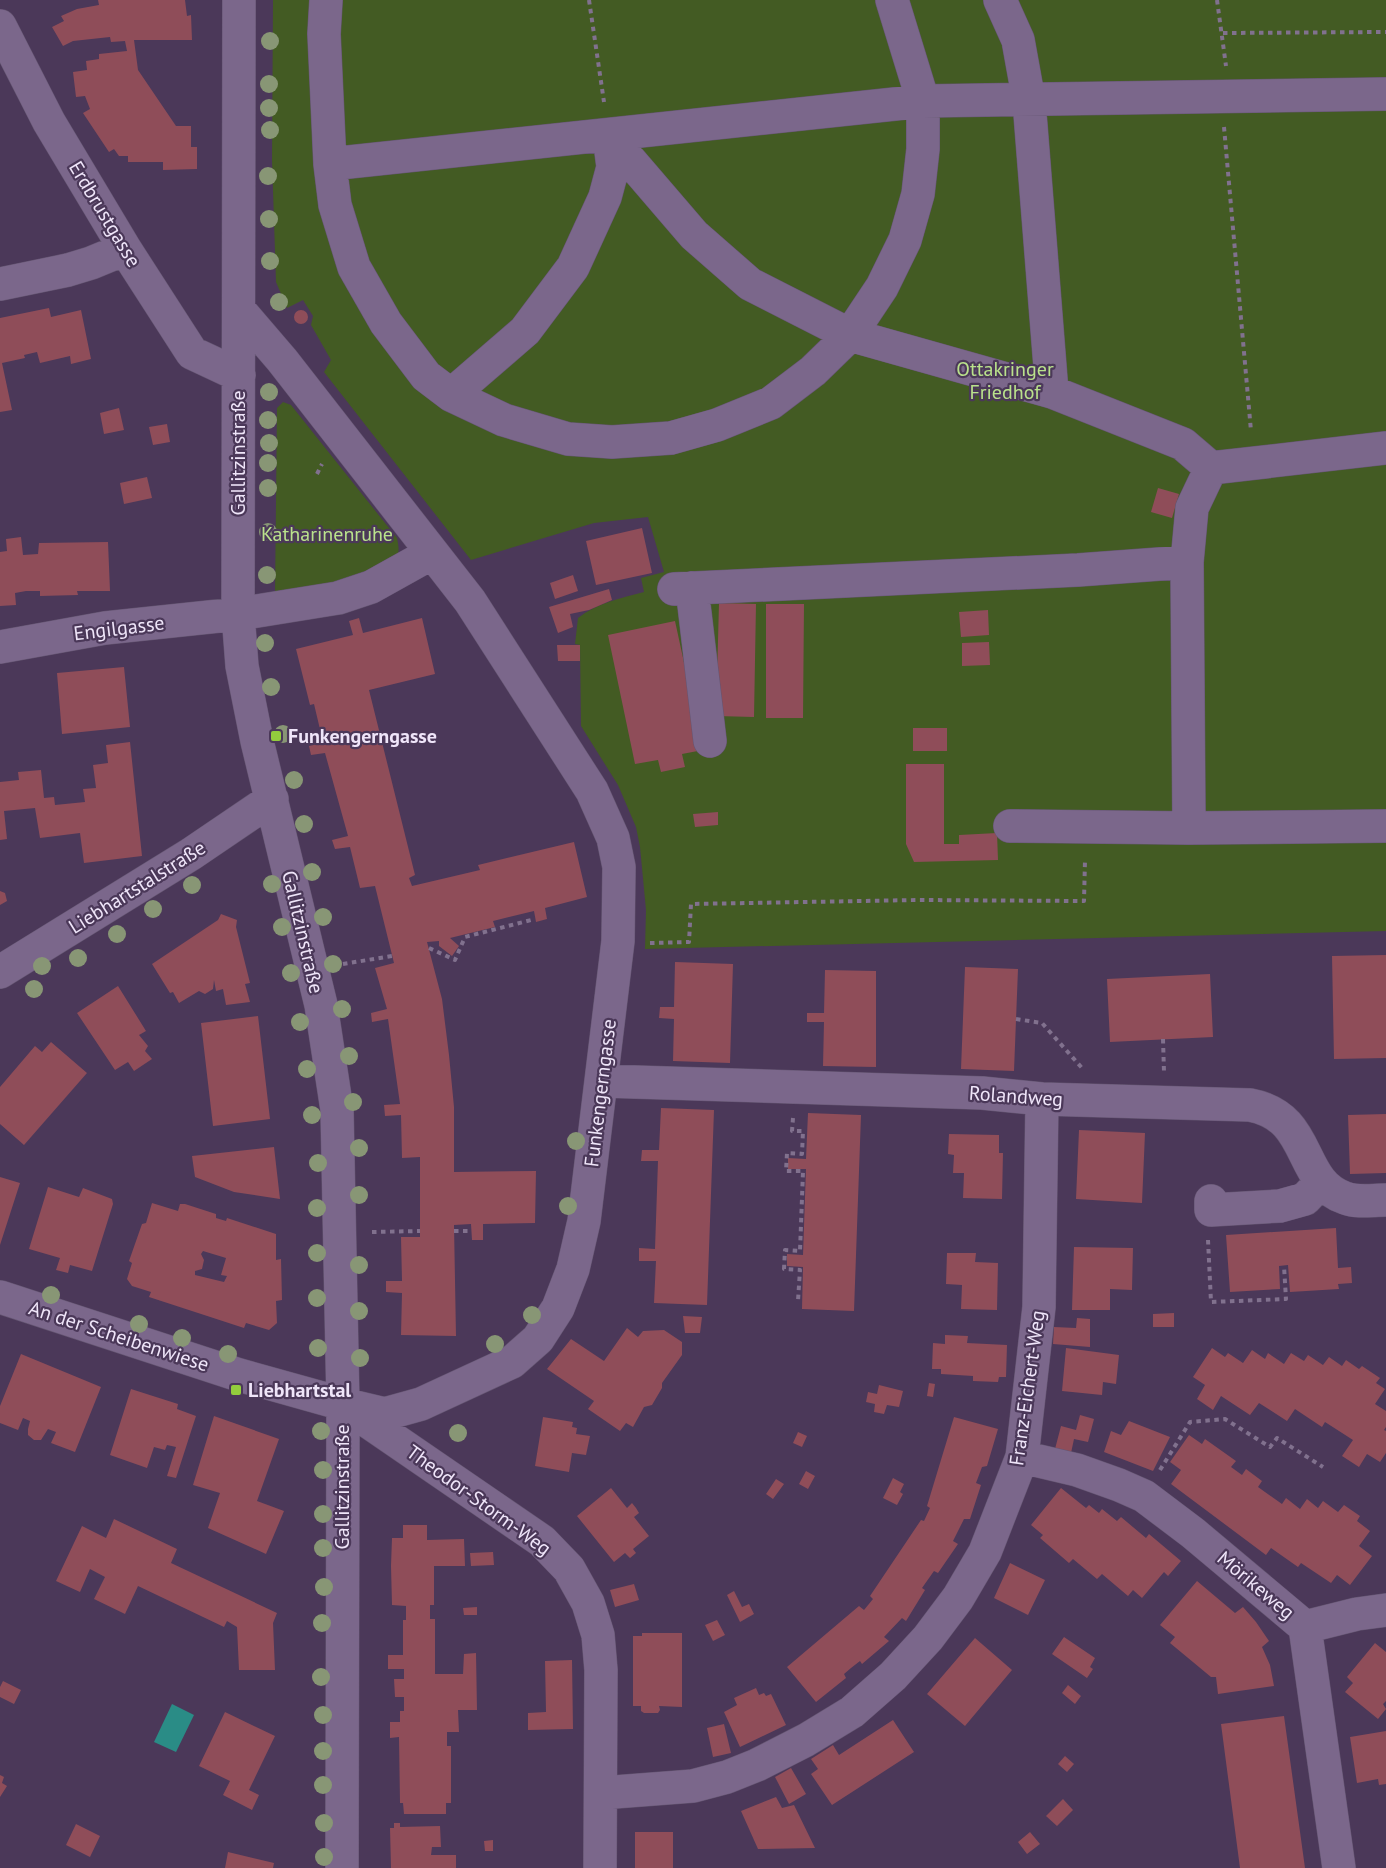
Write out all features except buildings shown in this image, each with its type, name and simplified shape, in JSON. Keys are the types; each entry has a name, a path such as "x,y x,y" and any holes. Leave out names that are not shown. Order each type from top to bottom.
{"street":[{"name":"Gallitzinstraße","path":"239,0 238,614 242,666 257,741 321,1005 337,1110 343,1404 342,1868"},
{"path":"326,0 324,34 330,164 335,205 354,267 386,323 426,376 451,395 504,420 568,439 612,442 671,438 717,425 771,403 813,370 850,336 882,287 905,240 918,194 923,149 923,102 892,0"},
{"path":"1000,0 1018,40 1029,101 1052,392"},
{"name":"Erdbrustgasse","path":"0,26 49,122 125,249 192,353 238,375"},
{"path":"330,164 923,102 1386,94"},
{"path":"609,136 694,236 750,284 850,336 1052,392 1183,444 1212,468 1254,465 1386,448"},
{"path":"451,395 525,331 573,267 606,197 613,167 609,136"},
{"path":"0,284 68,270 125,249"},
{"name":"Funkengerngasse","path":"240,311 282,360 470,602 592,791 614,838 619,867 618,941 584,1221 573,1269 558,1308 538,1339 512,1362 421,1404 385,1414 343,1404"},
{"path":"1189,828 1187,562 1192,508 1212,468"},
{"path":"238,614 353,594 396,575 432,553"},
{"path":"710,741 683,589 1078,570 1187,562"},
{"name":"Engilgasse","path":"0,647 105,628 238,614"},
{"name":"Liebhartstalstraße","path":"0,972 191,854 272,799"},
{"path":"1010,826 1189,828 1386,826"},
{"name":"Rolandweg","path":"602,1081 982,1093 1042,1099 1234,1104 1260,1107 1280,1116 1289,1125 1321,1182 1329,1190 1357,1201 1386,1200"},
{"name":"Franz-Eichert-Weg","path":"601,1793 693,1786 727,1777 757,1765 806,1740 852,1712 893,1676 928,1638 958,1598 985,1552 1022,1457 1039,1307 1042,1099"},
{"path":"1210,1205 1280,1206 1305,1199 1321,1182"},
{"name":"An der Scheibenwiese","path":"0,1297 239,1375 343,1404"},
{"name":"Theodor-Storm-Weg","path":"343,1404 542,1541 569,1569 588,1603 598,1635 601,1670 600,1868"},
{"name":"Mörikeweg","path":"1022,1457 1077,1470 1144,1496 1193,1533 1305,1627 1339,1868"},
{"path":"1305,1627 1358,1614 1386,1610"}],"path":[{"path":"589,0 609,136"},
{"path":"1217,0 1223,33 1225,97 1254,465"},
{"path":"1223,33 1386,32"},
{"path":"644,944 689,942 691,904 918,900 1084,901 1085,826"},
{"path":"429,948 454,960 465,937 531,920"},
{"path":"312,969 392,956"},
{"path":"1016,1019 1042,1023 1084,1071"},
{"path":"1163,1040 1164,1080"},
{"path":"794,1087 792,1131 803,1131 802,1154 787,1153 786,1171 803,1171 800,1251 785,1250 784,1269 800,1270 798,1301"},
{"path":"1210,1205 1207,1221 1211,1302 1286,1299 1284,1266"},
{"path":"339,1232 420,1231"},
{"path":"454,1231 469,1231"},
{"path":"1144,1496 1190,1422 1225,1419 1270,1447 1277,1438 1323,1467"}],"green space":[{"name":"Ottakringer Friedhof","path":"273,0 1386,0 1386,931 645,949 646,910 636,827 618,785 581,726 580,645 575,644 578,618 601,605 644,592 641,578 664,572 648,517 594,523 471,560 324,372 331,360 311,325 313,316 303,300 287,308 276,282 272,160"},
{"name":"Katharinenruhe","path":"283,402 291,405 397,538 398,554 389,564 360,577 275,595 277,408"}],"shaded area":[{"path":"172,1704 194,1715 176,1752 154,1742"}],"place":[{"name":"Funkengerngasse","path":"276,736"},
{"name":"Liebhartstal","path":"236,1390"}]}
